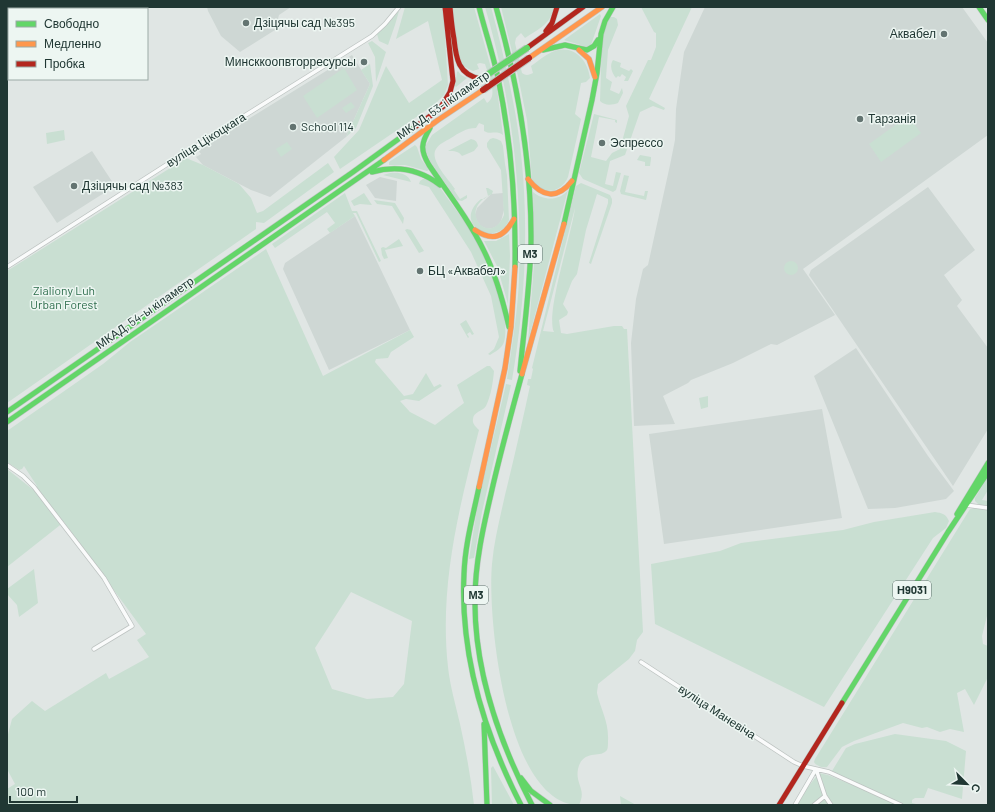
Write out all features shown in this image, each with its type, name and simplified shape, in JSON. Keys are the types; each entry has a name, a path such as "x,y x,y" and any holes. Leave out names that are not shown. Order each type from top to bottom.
{"main road":[{"path":"440,108 450,92 453,81 445,7"},
{"path":"450,7 456,58 459,66 466,74 481,79"},
{"name":"М3","path":"479,7 498,76 510,151 515,218 514,290 510,335 504,376 468,540 464,587 467,633 474,684 483,716 496,752 508,781 521,805"},
{"name":"М3","path":"496,7 511,62 522,123 530,200 530,251 519,384 487,513 479,556 475,598 477,635 491,705 516,771 532,805"},
{"path":"540,38 552,23 557,7"},
{"name":"МКАД, 53-і кіламетр","path":"292,215 440,108 584,7"},
{"name":"МКАД, 53-і кіламетр","path":"296,221 367,173 438,120 602,7"},
{"path":"519,384 561,236 596,82 599,38 603,22 612,7"},
{"path":"979,7 988,20"},
{"path":"536,53 563,45 579,50 587,50 591,49 599,38"},
{"path":"579,50 589,60 596,82"},
{"path":"438,120 426,133 422,147 426,159 472,228 492,267 501,294 510,335"},
{"path":"367,173 391,168 418,172 429,177 446,190"},
{"path":"528,178 536,190 542,193 553,194 564,190 574,178"},
{"name":"МКАД, 54-ы кіламетр","path":"7,412 292,215"},
{"path":"472,228 482,236 498,236 506,231 515,218"},
{"name":"МКАД, 54-ы кіламетр","path":"7,422 296,221"},
{"name":"Н9031","path":"779,805 948,532 988,463"},
{"name":"Н9031","path":"965,504 988,472"},
{"path":"483,716 487,805"},
{"path":"516,771 531,790 550,805"}],"street":[{"name":"вуліца Цікоцкага","path":"7,267 176,158 372,36 400,7"},
{"path":"7,465 23,476 34,487 104,578 132,626 94,649"},
{"path":"965,504 988,508"},
{"name":"вуліца Маневіча","path":"641,662 794,762 803,766 829,772 901,805"},
{"path":"816,769 825,796 831,805"},
{"path":"795,805 816,769"},
{"path":"814,805 825,796"}],"shaded area":[{"name":"Дзіцячы сад №395","path":"207,7 291,7 279,15 275,30 240,52 221,36"},
{"path":"705,7 962,7 988,43 988,135 803,269 835,315 777,345 771,344 733,363 691,380 663,396 675,424 634,426 631,343 636,299 643,269 648,265 675,140 676,109 684,52"},
{"name":"School 114","path":"352,55 370,84 346,137 270,197 251,190 203,165 196,157 201,154 198,150"},
{"name":"Дзіцячы сад №383","path":"92,151 115,186 57,223 33,187"},
{"path":"380,177 397,181 396,201 375,198 366,185"},
{"path":"928,187 975,250 944,275 962,300 957,306 988,348 988,429 953,486 809,275 811,270"},
{"path":"503,193 504,210 501,221 493,228 487,229 481,226 475,215 477,208 491,194"},
{"path":"355,216 410,330 329,370 283,269 285,263"},
{"path":"856,348 928,456 954,491 946,499 895,508 868,509 814,376"},
{"path":"822,409 842,518 664,544 649,434"}],"green space":[{"path":"405,7 443,7 448,85 444,95 434,105 340,169 334,157 359,130 386,66 409,103 442,80 428,21 396,39"},
{"path":"452,7 474,7 497,89 503,135 484,131 484,125 479,123 476,128 466,130 437,147 435,159 437,164 455,189 454,190 460,199 467,195 467,198 462,201 457,200 430,161 426,151 426,145 432,135 484,98 487,103 492,95 492,85 485,64 477,64 479,69 473,71 464,66 461,61 455,38"},
{"path":"485,7 491,7 512,96 518,131 525,202 524,274 512,380 507,379 516,315 519,277 519,208 513,140 508,107 502,73"},
{"path":"501,7 554,7 550,18 544,26 525,38 521,33 516,38 515,43 522,73 528,75 533,73 531,66 552,52 559,50 572,51 578,54 589,71 590,78 586,82 581,83 575,114 581,119 568,177 565,183 556,190 550,191 540,188 532,179 527,120"},
{"path":"641,7 692,7 649,99 665,108 664,110 653,106 640,112 625,155 610,161 605,184 613,186 616,172 621,173 616,190 613,192 583,179 579,173 594,114 617,120 617,123 615,120 599,117 591,157 606,161 612,153 620,149 629,116 626,106 648,60 651,60 656,47 656,33 654,32"},
{"path":"399,11 388,45 379,41 377,34"},
{"path":"600,14 601,16 589,47 564,40"},
{"path":"610,17 617,19 618,25 608,50 606,78 612,82 610,90 619,94 622,88 623,93 618,103 609,105 600,101 602,38 604,29"},
{"path":"372,41 386,52 376,82 375,57 368,43"},
{"path":"613,60 621,63 620,67 629,71 631,69 633,71 628,81 624,81 626,77 622,74 620,77 618,76 616,78 611,67"},
{"path":"370,64 373,86 356,128 346,137 370,84 361,70"},
{"path":"344,68 357,90 317,118 303,96"},
{"path":"458,71 461,75 467,78 456,87 455,86"},
{"path":"351,102 355,107 346,113 342,108"},
{"path":"908,116 921,133 881,162 869,144"},
{"path":"64,130 65,140 47,144 46,133"},
{"path":"493,138 501,141 503,146 507,175 509,220 503,228 496,233 487,233 479,230 473,225 471,217 473,209 481,199 484,199 476,208 476,216 479,223 484,227 491,228 498,224 504,215 501,170 487,147 487,143"},
{"path":"471,139 476,141 478,146 474,151 462,156 459,153 448,151"},
{"path":"287,142 292,149 281,157 276,149"},
{"path":"415,145 421,159 429,170 427,171 405,165 389,165 389,162"},
{"path":"640,155 651,157 650,166 645,166 645,162 637,160"},
{"name":"Zialiony Luh Urban Forest","path":"186,158 203,165 239,184 251,198 257,213 263,211 328,163 334,172 264,223 256,222 256,229 7,403 7,271"},
{"path":"390,173 405,175 411,182 383,175"},
{"path":"624,175 629,176 625,192 644,196 645,191 648,191 646,200 621,194 620,191"},
{"path":"423,179 430,181 441,189 478,242 488,263 498,291 505,320 504,342 498,350 490,355 488,354 494,349 499,337 491,296 471,252 429,187 419,184"},
{"path":"581,183 610,195 612,203 591,264 589,263 608,203 608,199 597,194 586,230 577,274 572,281 563,304 568,312 567,315 559,320 561,333 567,334 614,326 622,326 624,329 627,329 643,632 637,640 635,651 629,659 598,684 597,693 606,722 608,747 604,753 588,756 580,763 578,769 578,779 582,795 579,805 554,797 534,775 518,743 506,704 498,664 493,624 491,590 492,564 496,538 530,386 527,385 528,379 531,379 532,368 576,186","holes":["575,208 556,291 552,323 554,332 543,331"]},
{"path":"486,188 493,191 492,194 484,199 488,196"},
{"path":"568,190 528,341 534,264 533,192 542,197 556,198 565,194"},
{"path":"345,193 352,211 357,211 381,261 379,262 356,213 353,213 355,216 330,233 327,229 335,223 327,212 275,248 272,244"},
{"path":"364,193 372,205 360,204 354,206 351,201"},
{"path":"374,200 395,203 404,218 403,224 392,206 377,204"},
{"path":"405,230 411,230 424,251 419,253"},
{"path":"509,234 510,256 508,304 497,266 484,241 496,241"},
{"path":"399,239 403,246 385,250 388,258 384,259 381,248 386,248"},
{"path":"266,249 323,376 410,330 414,337 391,352 388,358 376,359 375,362 404,396 413,394 426,373 434,387 440,384 442,386 419,401 406,399 400,401 410,412 435,425 464,403 457,385 487,366 490,366 494,371 488,402 483,409 476,413 473,417 474,424 479,430 458,518 446,607 448,667 466,754 474,805 7,805 7,789 15,784 7,769 7,738 12,719 32,701 45,711 106,673 109,679 149,657 137,640 146,634 64,522 7,567 7,469 36,492 37,486 24,466 19,470 7,462 7,431 103,364 130,342","holes":["351,592 412,621 404,684 393,697 367,699 332,689 315,648"]},
{"path":"791,261 796,263 798,268 796,273 791,275 786,273 784,268 786,263"},
{"path":"466,320 474,334 472,335 470,332 467,334 469,337 468,338 460,324"},
{"path":"506,384 511,385 482,512 474,558 469,559 478,503"},
{"path":"708,396 708,407 701,409 699,398"},
{"path":"988,477 988,490 982,500 988,501 988,506 979,505 975,501 975,498"},
{"path":"976,508 988,510 988,612 982,636 983,644 988,646 988,677 974,705 965,689 957,693 964,732 950,729 940,732 927,727 922,728 903,723 842,747 827,767 818,766 814,762 815,759 970,509"},
{"path":"935,512 944,514 947,517 949,521 946,528 933,538 824,707 655,624 651,564 720,551 741,543 843,530 874,522"},
{"path":"34,569 38,603 19,617 17,605 7,594 7,589"},
{"path":"895,734 946,741 966,751 962,799 928,788 924,798 915,798 912,800 912,803 920,805 796,805 819,773 828,775 867,791 832,771 846,748 855,744"},
{"path":"493,766 514,805 492,805 491,768"},
{"path":"620,796 636,805 621,805"}],"traffic: fast":[{"path":"479,7 503,101 512,172 515,220 515,267"},
{"path":"496,7 517,94 526,154 531,214 528,292 520,371"},
{"path":"564,224 592,100 597,73 601,34 605,21 613,7"},
{"path":"979,7 988,20"},
{"path":"543,50 565,45 587,50 594,46 598,40"},
{"path":"481,79 527,48"},
{"path":"7,412 353,172 415,127"},
{"path":"430,128 423,142 424,155 429,165 465,218 484,251 499,288 509,327"},
{"path":"7,422 384,160"},
{"path":"372,172 390,169 408,170 424,175 440,185"},
{"path":"522,374 494,479 485,520 478,559 475,599 479,652 491,705 509,757 532,805"},
{"path":"957,514 988,463"},
{"path":"842,703 948,532 988,472"},
{"path":"479,487 466,552 464,574 466,634 477,693 486,722 496,750 521,805"},
{"path":"484,724 487,805"},
{"path":"521,778 531,791 550,805"}],"traffic: slow":[{"path":"529,58 602,7"},
{"path":"579,50 589,59 595,77"},
{"path":"384,160 438,120 483,90"},
{"path":"528,179 539,190 550,194 561,191 572,181"},
{"path":"475,230 487,236 498,236 506,230 514,219"},
{"path":"522,374 564,224"},
{"path":"479,487 505,368 511,327 515,267"}],"traffic: jam":[{"path":"442,105 450,92 453,81 445,7"},
{"path":"450,7 457,59 467,74 481,79"},
{"path":"546,31 552,23 557,7"},
{"path":"527,48 583,7"},
{"path":"483,90 529,58"},
{"path":"415,127 481,79"},
{"path":"779,805 842,703"}],"place":[{"name":"Дзіцячы сад №395","path":"246,23"},
{"name":"Аквабел","path":"944,34"},
{"name":"Минсккоопвторресурсы","path":"364,62"},
{"name":"Тарзанія","path":"860,119"},
{"name":"School 114","path":"293,127"},
{"name":"Эспрессо","path":"602,143"},
{"name":"Дзіцячы сад №383","path":"74,186"},
{"name":"БЦ «Аквабел»","path":"420,271"}]}
